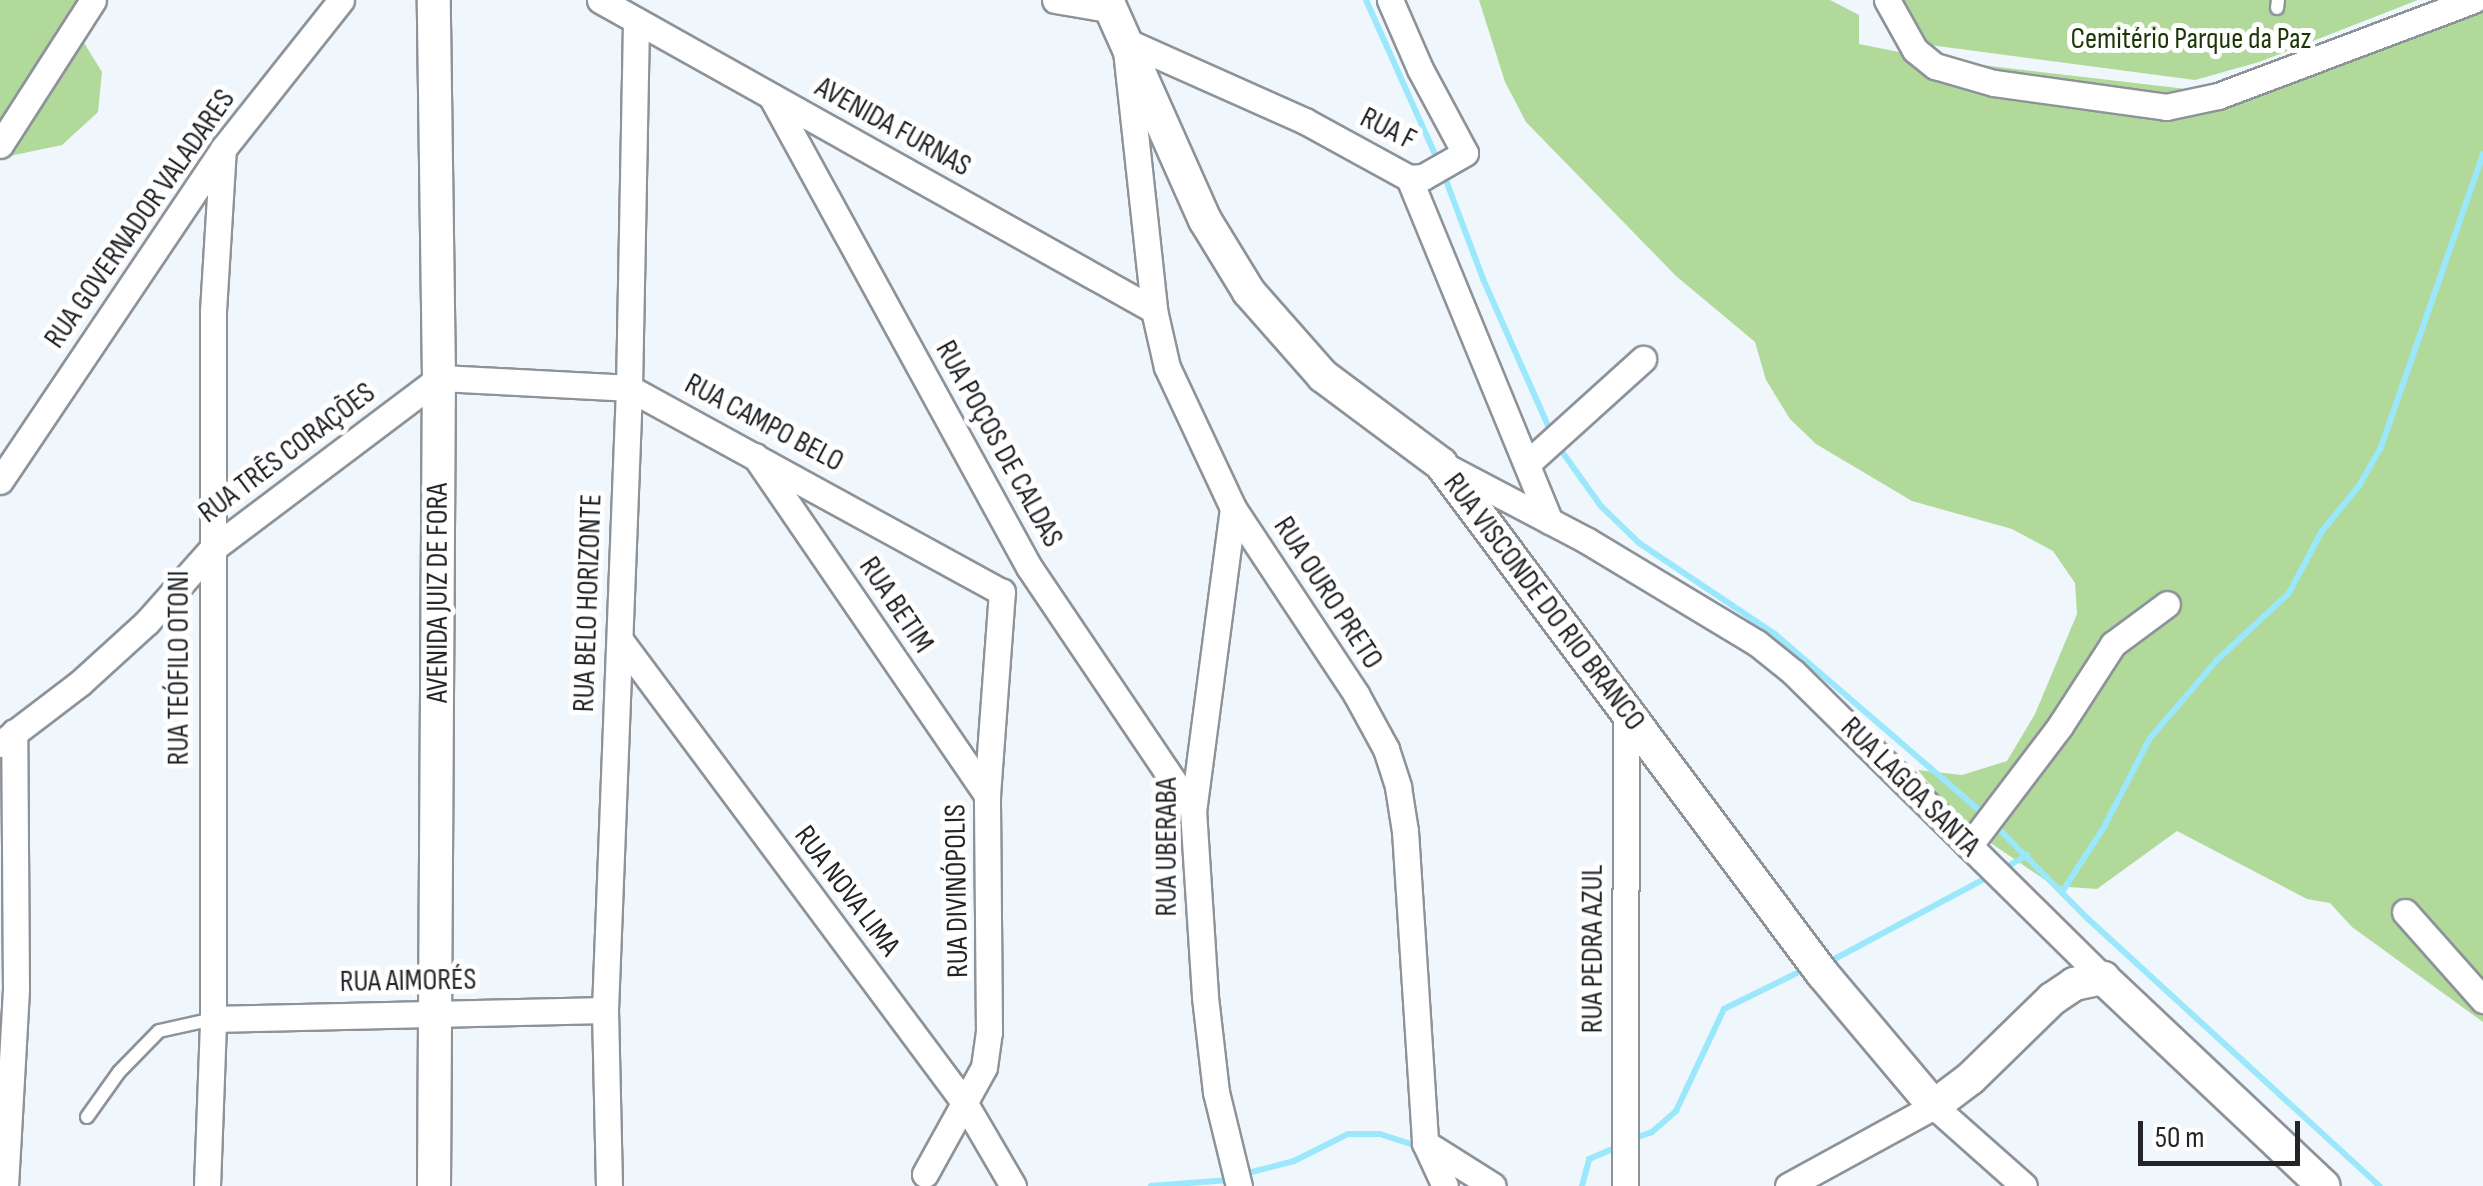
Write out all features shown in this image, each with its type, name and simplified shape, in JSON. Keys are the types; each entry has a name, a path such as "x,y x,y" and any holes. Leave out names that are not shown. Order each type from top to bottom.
{"street":[{"path":"0,145 93,0"},
{"name":"RUA GOVERNADOR VALADARES","path":"0,481 223,149 340,0"},
{"name":"AVENIDA JUIZ DE FORA","path":"434,0 439,378 434,1186"},
{"name":"AVENIDA FURNAS","path":"600,0 1154,310"},
{"path":"1054,0 1107,4"},
{"name":"RUA F","path":"1126,41 1305,121 1409,178 1432,174 1465,153 1420,69 1390,0"},
{"path":"1887,0 1916,50 1935,66 1994,83 2166,107 2218,96 2474,0"},
{"name":"RUA VISCONDE DO RIO BRANCO","path":"1107,4 1205,220 1249,292 1323,376 1441,464 1871,1036 1934,1106 2024,1186"},
{"name":"RUA BELO HORIZONTE","path":"609,1186 604,1010 629,388 636,23"},
{"name":"RUA OURO PRETO","path":"1126,41 1154,310 1179,397 1234,508 1356,694 1386,749 1398,787 1405,831 1424,1143 1445,1186"},
{"name":"RUA POÇOS DE CALDAS","path":"771,96 1029,567 1194,810"},
{"name":"RUA TEÓFILO OTONI","path":"207,1186 213,1020 213,311 223,149"},
{"path":"1409,178 1529,462 1550,521"},
{"path":"1529,462 1642,359"},
{"name":"RUA CAMPO BELO","path":"439,378 629,388 753,452 1002,592"},
{"name":"RUA TRÊS CORAÇÕES","path":"7,738 80,683 147,622 212,550 439,378"},
{"name":"RUA BETIM","path":"753,452 986,795"},
{"name":"RUA LAGOA SANTA","path":"1441,464 1550,521 1757,643 1793,672 2103,978 2324,1186"},
{"name":"RUA UBERABA","path":"1234,508 1194,810 1204,996 1216,1092 1239,1186"},
{"path":"1002,592 1029,567"},
{"name":"RUA DIVINÓPOLIS","path":"925,1174 984,1067 989,1032 986,795 1002,592"},
{"path":"1969,846 2060,726 2112,644 2167,604"},
{"name":"RUA NOVA LIMA","path":"620,640 964,1102 1013,1186"},
{"name":"RUA PEDRA AZUL","path":"1625,1186 1626,713"},
{"path":"5,1186 7,738"},
{"path":"2405,912 2483,1000"},
{"path":"1788,1186 1934,1106 1982,1068 2052,1000 2074,984 2103,978"},
{"name":"RUA AIMORÉS","path":"213,1020 604,1010"},
{"path":"1424,1143 1492,1186"}],"lane":[{"path":"87,1118 119,1072 159,1031 213,1020"}],"green space":[{"path":"0,0 85,0 81,38 102,72 98,112 62,145 0,158"},
{"path":"1479,0 1830,0 1859,15 1859,44 1939,60 2195,90 2483,8 2483,1022 2352,927 2330,903 2307,899 2177,831 2097,889 2054,886 1960,822 1918,770 1962,775 2007,761 2035,714 2077,614 2075,583 2053,551 2012,529 1912,501 1816,444 1790,419 1766,380 1755,342 1676,276 1526,122 1505,82"},
{"name":"Cemitério Parque da Paz","path":"1898,0 2418,0 2259,62 2195,80 1930,45 1907,19"}],"waterway":[{"path":"1366,0 1439,163"},
{"path":"2062,892 2104,827 2150,738 2217,660 2289,593 2322,531 2359,486 2381,447 2483,154"},
{"path":"1444,175 1483,279 1552,435"},
{"path":"1558,446 1601,506 1639,543 1775,634 1985,815"},
{"path":"1994,824 2086,917 2380,1186"},
{"path":"2003,869 2027,855"},
{"path":"1827,963 1992,875"},
{"path":"1632,1139 1652,1132 1676,1111 1724,1009 1805,969"},
{"path":"1240,1175 1294,1161 1348,1134 1380,1134 1417,1146"},
{"path":"1582,1186 1589,1159 1617,1147"},
{"path":"1151,1186 1229,1180"}]}
